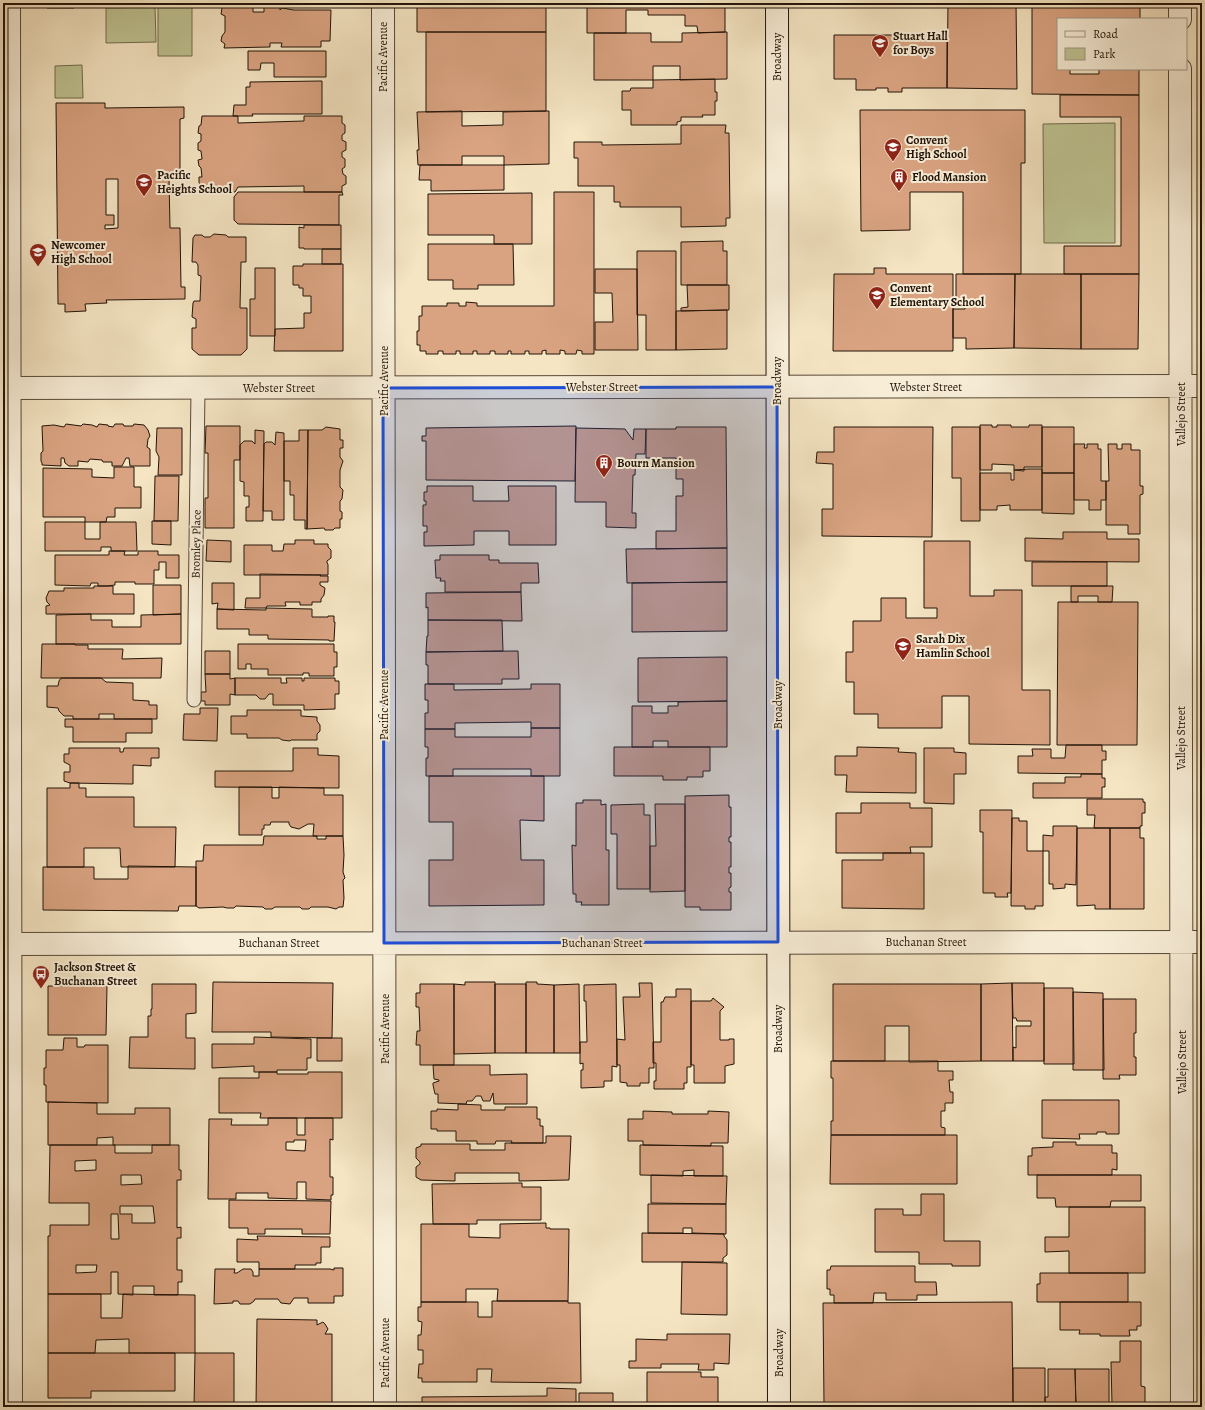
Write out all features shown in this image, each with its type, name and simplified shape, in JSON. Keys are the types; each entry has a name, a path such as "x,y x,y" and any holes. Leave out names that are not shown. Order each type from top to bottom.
{"street":[{"path":"9,3 6,388 7,944 11,1407"},
{"name":"Pacific Avenue","path":"383,3 383,388 385,424 385,1407"},
{"name":"Broadway","path":"777,3 779,1407"},
{"path":"1180,3 1180,18"},
{"name":"Vallejo Street","path":"1180,70 1180,386 1192,942 1182,1407"},
{"name":"Webster Street","path":"6,388 198,389 1202,386"},
{"name":"Buchanan Street","path":"7,944 1192,942"}],"lane":[{"name":"Bromley Place","path":"194,700 198,389"}],"highlighted area":[{"path":"777,387 778,942 384,943 383,388"}],"green space":[{"path":"155,7 156,42 106,43 106,8"},
{"path":"158,7 192,7 192,56 158,56"},
{"path":"82,65 83,98 55,98 55,66"},
{"path":"1115,123 1115,243 1044,243 1043,124"}],"building":[{"path":"47,3 74,3 74,8 47,8"},
{"path":"417,3 546,3 546,32 417,32"},
{"path":"587,3 725,3 725,32 698,33 697,26 685,26 685,15 648,15 648,10 626,10 626,33 587,33"},
{"path":"948,3 1016,3 1017,89 947,88"},
{"path":"1032,3 1140,3 1140,18 1057,18 1057,70 1070,70 1070,74 1099,74 1099,70 1139,70 1139,95 1032,94"},
{"path":"224,4 253,4 253,12 264,12 264,4 280,4 280,10 282,8 294,10 331,10 330,41 321,41 321,47 281,47 282,43 270,43 270,47 224,48 225,44 221,41 225,32 225,16 221,14"},
{"path":"426,32 546,32 546,111 426,112"},
{"path":"727,32 727,79 680,80 680,66 653,66 653,80 594,80 594,33 651,33 651,42 682,42 682,33"},
{"path":"834,35 947,35 947,88 902,88 902,92 888,92 888,88 876,88 876,90 856,90 856,79 834,79"},
{"path":"248,51 326,51 326,77 274,77 274,63 261,63 260,70 248,70"},
{"path":"715,79 717,101 715,101 715,115 702,115 703,117 681,117 681,121 677,122 677,125 631,125 631,110 622,110 622,91 630,91 631,88 653,88 653,80"},
{"path":"322,81 322,114 252,114 253,116 233,116 234,105 246,105 246,87 250,87 250,82"},
{"path":"1060,95 1139,95 1139,274 1064,274 1064,246 1121,246 1121,117 1060,117"},
{"name":"Pacific Heights School","path":"56,103 105,103 105,108 184,107 184,118 180,119 180,179 169,179 170,228 180,228 181,287 185,287 185,299 106,300 107,303 85,304 86,311 65,312 65,304 58,304","holes":["106,179 118,179 118,228 105,229 105,225 114,225 114,215 106,215"]},
{"name":"Flood Mansion","path":"860,110 1025,110 1025,163 1021,163 1021,274 963,274 963,192 910,192 910,230 861,231"},
{"path":"462,111 462,126 503,125 503,112 549,111 549,164 504,165 504,156 462,156 462,165 418,165 417,150 419,150 417,112"},
{"path":"202,116 238,116 238,123 304,121 304,116 342,116 342,123 345,125 345,133 342,135 342,140 346,142 346,150 342,152 342,157 345,159 345,167 342,169 343,174 346,176 346,184 342,186 342,192 304,192 304,186 238,187 235,192 201,192 202,186 199,183 199,177 202,177 198,160 202,159 201,151 198,150 198,143 201,141 201,134 198,133"},
{"path":"681,125 726,125 725,133 729,133 730,218 726,218 726,226 681,227 681,207 620,207 620,202 614,202 614,186 578,186 578,158 574,158 574,142 602,142 602,145 681,144"},
{"path":"420,165 504,165 504,190 431,191 431,180 419,180"},
{"path":"238,192 342,192 343,195 339,195 339,225 238,224 234,220 234,197"},
{"path":"554,192 594,192 594,354 582,354 582,351 577,350 576,354 565,354 565,351 560,350 560,354 546,354 546,350 542,351 542,354 529,354 529,351 525,351 525,354 511,354 511,351 508,351 508,354 495,354 495,351 490,351 490,354 477,354 477,351 473,351 473,354 460,354 460,351 456,351 456,354 443,354 443,351 438,351 438,354 426,354 426,351 420,351 420,345 417,345 417,331 419,331 419,316 422,316 422,306 447,306 447,303 459,303 459,306 466,306 466,302 477,303 477,306 554,306"},
{"path":"532,193 532,244 494,244 494,235 428,235 428,194"},
{"path":"304,225 341,225 341,249 299,248 299,227 304,228"},
{"path":"214,234 226,235 228,237 246,237 246,262 241,262 240,308 247,308 247,349 241,355 199,355 192,349 192,328 196,328 196,319 192,317 193,303 194,301 200,301 201,276 198,275 198,265 196,262 192,262 193,238 195,235 210,237"},
{"path":"723,241 723,251 727,251 727,285 681,285 681,242"},
{"path":"428,244 513,244 514,285 478,285 478,289 453,289 453,280 428,280"},
{"path":"322,249 341,249 341,264 322,264"},
{"path":"637,251 676,251 676,350 646,350 646,315 637,315"},
{"path":"303,264 343,264 343,351 274,351 275,329 304,328 304,313 311,313 311,296 303,296 303,288 299,288 299,285 293,285 293,266 303,266"},
{"path":"255,268 275,268 275,336 250,336 250,299 255,299"},
{"path":"874,268 886,268 886,274 953,274 953,351 833,351 834,274 874,274"},
{"path":"595,269 637,269 638,350 595,350 595,322 613,322 612,293 595,293"},
{"path":"956,274 1015,274 1014,348 966,349 966,338 953,338 953,309 965,309 965,302 956,302"},
{"path":"1015,274 1081,274 1081,349 1014,348"},
{"path":"1081,274 1139,274 1138,349 1081,349"},
{"path":"687,285 729,285 729,310 681,311 681,308 688,307"},
{"path":"727,310 727,349 676,350 676,311"},
{"path":"66,424 81,426 83,424 97,427 99,424 113,427 115,424 123,424 124,426 133,426 134,424 144,425 150,436 147,447 150,449 150,466 130,466 129,458 126,458 122,466 112,466 112,462 103,462 102,460 90,459 88,462 78,461 78,466 69,466 65,463 64,458 61,458 61,466 42,465 42,426 54,425 64,427"},
{"path":"980,425 992,425 992,427 997,427 997,425 1011,425 1011,427 1029,427 1029,425 1042,425 1042,467 1024,467 1024,471 1014,470 1014,465 992,464 992,470 980,470"},
{"path":"206,426 240,426 240,460 234,460 234,528 205,528 205,498 208,498 208,453 205,453"},
{"path":"576,426 575,481 426,480 426,441 422,441 422,436 426,436 426,428"},
{"path":"326,427 340,429 340,440 343,440 343,448 340,448 340,457 343,461 340,470 340,487 343,490 342,499 340,501 342,519 340,519 340,528 335,528 333,530 325,530 324,528 307,529 308,430 322,430"},
{"path":"676,427 726,427 727,548 656,549 656,531 676,531 676,496 683,496 683,479 676,479 676,458 646,458 646,429 676,429"},
{"path":"834,427 933,427 932,537 822,536 822,509 833,509 833,464 816,463 817,452 834,452"},
{"path":"952,427 980,427 980,521 961,521 961,478 952,478"},
{"path":"1042,427 1074,427 1074,473 1042,473"},
{"path":"157,428 182,428 182,475 158,475 159,457 156,451"},
{"name":"Bourn Mansion","path":"576,428 625,429 633,440 634,429 646,429 645,454 636,454 635,475 633,475 632,513 636,513 636,528 606,527 606,502 575,502"},
{"path":"255,430 264,431 263,521 246,521 246,507 249,507 249,496 244,496 244,482 240,481 240,445 244,441 252,441 255,444"},
{"path":"299,430 308,430 307,529 305,529 305,520 294,520 294,495 290,495 290,481 284,481 284,441 299,441"},
{"path":"276,432 284,433 284,520 272,520 272,511 263,511 264,444 266,442 272,442 275,445"},
{"path":"1074,444 1085,444 1084,448 1087,448 1087,444 1098,444 1098,449 1101,449 1101,481 1106,481 1106,500 1101,500 1101,510 1089,510 1089,500 1074,500"},
{"path":"1108,444 1117,444 1117,449 1122,449 1122,444 1131,444 1131,450 1140,450 1140,486 1143,486 1143,494 1140,495 1140,534 1128,534 1128,525 1106,525 1106,481 1109,481"},
{"path":"114,467 134,467 134,487 141,487 141,508 115,508 115,517 107,517 106,522 85,522 85,517 43,517 43,468 92,469 92,477 114,478"},
{"path":"1042,469 1042,510 1010,510 1010,505 997,506 997,510 980,510 980,473 1011,473 1011,480 1014,480 1014,470"},
{"path":"1042,473 1074,473 1074,514 1042,513"},
{"path":"155,476 179,476 178,521 154,521"},
{"path":"427,486 473,486 473,501 509,501 508,486 556,486 556,545 509,545 509,531 474,531 474,545 424,546 424,532 427,532 427,526 423,526 423,505 426,505 426,501 424,501 424,492 427,492"},
{"path":"152,521 171,521 171,545 152,544"},
{"path":"45,522 85,522 85,539 100,539 100,522 136,522 137,551 111,551 111,547 101,547 101,551 45,551"},
{"path":"1063,532 1107,532 1107,539 1139,539 1139,562 1025,561 1025,538 1063,539"},
{"path":"207,540 231,541 231,562 206,561"},
{"path":"295,540 314,540 314,544 328,544 328,547 331,550 331,558 327,561 328,575 244,575 244,545 272,545 272,551 283,551 284,544 295,544"},
{"path":"924,541 970,541 970,596 994,596 994,590 1022,590 1022,690 1050,690 1050,745 969,744 969,696 942,696 942,728 878,728 878,714 854,714 854,682 846,682 846,652 853,652 853,621 881,621 881,598 906,598 906,618 937,618 937,608 924,608"},
{"path":"727,548 727,582 627,583 626,549"},
{"path":"109,551 125,551 124,555 138,555 138,551 158,551 158,555 179,555 179,578 166,578 166,562 159,562 159,570 154,570 154,584 115,582 115,585 107,586 98,586 98,583 91,583 90,586 55,585 55,555 109,555"},
{"path":"440,555 489,555 489,560 499,560 499,563 538,563 539,583 521,583 521,592 445,592 445,581 440,581 441,578 436,578 435,560 440,560"},
{"path":"1032,562 1107,562 1107,586 1032,586"},
{"path":"260,574 321,575 320,576 328,576 328,582 320,582 320,585 325,588 324,595 321,602 312,602 312,605 300,605 300,602 285,602 286,606 245,608 246,598 260,598"},
{"path":"727,582 727,631 632,632 632,583"},
{"path":"212,583 234,583 234,610 217,609 218,603 212,604"},
{"path":"153,585 181,585 181,614 153,615"},
{"path":"94,586 113,586 113,594 134,594 134,614 46,614 46,606 50,605 46,598 49,591 64,591 64,588 94,588"},
{"path":"1071,586 1113,586 1112,602 1098,602 1098,596 1078,596 1078,602 1071,602"},
{"path":"521,592 522,621 428,620 426,593"},
{"path":"1058,602 1138,602 1137,745 1057,745"},
{"path":"266,608 312,609 312,617 334,616 334,641 268,639 268,635 249,635 249,629 217,629 217,609 266,610"},
{"path":"91,614 91,620 112,620 112,627 141,627 141,615 181,614 181,644 56,644 56,615"},
{"path":"428,620 502,620 503,651 426,652"},
{"path":"42,644 88,645 88,649 123,649 122,659 162,658 161,678 41,678"},
{"path":"238,644 334,644 334,652 337,652 337,667 334,667 334,676 309,676 309,673 303,673 303,675 268,675 268,669 251,669 251,664 246,664 246,669 238,669"},
{"path":"205,651 230,651 230,674 205,674"},
{"path":"518,651 519,679 502,679 502,684 428,684 426,652"},
{"path":"727,657 727,701 638,702 638,658"},
{"path":"205,674 230,674 230,679 235,678 235,695 230,694 230,705 205,705 205,701 201,701 201,692 206,692"},
{"path":"61,678 101,678 106,682 133,683 133,700 149,701 149,705 157,705 157,719 114,719 114,714 99,714 99,719 73,719 73,716 64,716 58,708 47,707 47,686 58,686"},
{"path":"235,678 281,678 281,683 287,683 286,678 302,678 302,681 304,681 304,678 335,678 335,681 339,681 339,694 335,694 335,709 304,710 304,705 273,705 273,694 269,694 265,699 260,699 256,695 235,695"},
{"path":"425,684 454,684 454,690 531,689 531,684 560,684 560,728 531,728 531,722 455,723 455,729 425,729 425,713 428,713 428,700 425,700"},
{"path":"727,701 727,747 668,747 668,741 653,741 653,747 632,747 632,706 652,706 652,713 668,713 668,706 678,706 678,702"},
{"path":"200,708 218,708 217,741 183,740 184,714 200,714"},
{"path":"247,710 301,710 301,716 317,717 317,721 320,725 320,731 317,734 317,740 290,741 279,738 247,738 247,734 231,734 231,716 247,716"},
{"path":"65,719 152,719 152,733 126,733 126,742 73,742 73,727 65,727"},
{"path":"531,728 560,728 560,776 531,776 531,769 453,769 453,776 426,776 426,758 428,758 428,747 425,747 425,729 455,729 455,737 531,737"},
{"path":"1066,745 1102,745 1102,751 1106,751 1106,760 1102,760 1102,774 1018,773 1018,756 1033,756 1032,749 1051,749 1051,758 1065,758"},
{"path":"614,747 710,747 710,771 703,771 703,777 687,777 687,780 663,780 663,776 614,776"},
{"path":"857,747 899,748 898,752 916,753 916,793 846,792 847,775 835,775 835,756 857,756"},
{"path":"69,748 120,748 120,752 123,752 124,748 159,748 159,758 151,758 151,766 133,765 133,784 70,783 64,781 64,772 70,772 70,765 64,762 64,754 69,754"},
{"path":"293,748 318,748 318,755 339,756 339,788 215,787 215,771 293,771"},
{"path":"924,748 954,748 954,752 966,753 966,774 954,774 954,804 924,803"},
{"path":"1081,774 1102,774 1102,778 1105,778 1105,787 1102,787 1102,798 1033,798 1033,783 1065,783 1065,777 1081,777"},
{"path":"429,776 544,776 544,821 520,820 521,860 544,860 544,905 429,906 429,860 453,860 453,822 429,822"},
{"path":"70,783 79,783 79,788 86,788 86,797 134,797 134,827 176,827 175,867 121,867 120,848 84,848 84,867 47,867 47,788 70,788"},
{"path":"239,787 272,787 272,798 279,798 279,787 324,788 324,795 343,795 343,836 313,836 314,824 308,824 299,829 291,827 289,822 271,822 270,825 264,825 262,835 239,835"},
{"path":"729,795 729,807 731,807 731,837 729,837 729,842 731,842 731,867 729,867 729,873 731,873 731,887 729,888 729,892 731,892 731,910 700,910 700,907 685,907 685,796"},
{"path":"1087,799 1143,799 1143,802 1145,802 1145,813 1142,813 1142,826 1140,826 1140,828 1094,828 1095,815 1087,815"},
{"path":"583,800 601,800 601,805 606,804 606,850 609,850 609,905 581,905 582,902 576,902 576,894 573,894 572,845 576,846 576,803 583,803"},
{"path":"861,803 910,803 910,808 932,808 932,847 910,847 911,853 836,853 836,813 861,813"},
{"path":"644,804 644,815 650,815 650,889 617,889 617,834 611,834 611,805"},
{"path":"655,804 685,804 685,891 650,892 650,846 656,846"},
{"path":"980,810 1012,810 1011,893 1007,893 1008,897 995,897 995,893 983,893 983,832 980,832"},
{"path":"1012,818 1019,818 1019,821 1027,821 1027,851 1043,851 1043,906 1035,906 1035,909 1025,909 1025,906 1011,906"},
{"path":"1053,826 1077,826 1076,885 1065,884 1065,888 1053,889 1053,884 1049,884 1049,851 1043,851 1043,835 1053,836"},
{"path":"1077,828 1110,828 1110,909 1095,909 1095,905 1077,906"},
{"path":"1110,828 1140,828 1140,838 1144,838 1144,909 1110,909"},
{"path":"264,836 317,836 317,839 326,839 326,836 343,836 343,872 345,878 343,880 343,907 336,909 328,907 311,907 309,909 302,909 300,907 275,907 272,909 265,909 263,907 236,906 234,908 199,908 196,906 196,861 203,861 204,845 263,845"},
{"path":"883,853 924,853 924,909 842,908 842,860 883,860"},
{"path":"128,866 196,867 196,906 179,906 178,911 43,910 43,867 94,867 94,879 128,879"},
{"path":"213,982 333,983 332,1038 271,1037 271,1032 212,1032"},
{"path":"465,982 495,982 495,1053 454,1054 454,984 465,985"},
{"path":"526,982 554,985 554,1053 526,1053"},
{"path":"639,983 652,983 654,1068 649,1068 649,1083 640,1083 640,1086 627,1086 627,1083 620,1082 620,1065 617,1065 617,1039 625,1040 623,997 640,997"},
{"path":"1012,983 1044,983 1044,1061 1013,1061 1013,1047 1016,1048 1016,1026 1031,1026 1031,1021 1017,1021 1016,1018 1013,1018"},
{"path":"1012,983 1013,1061 981,1061 981,984"},
{"path":"152,984 196,984 196,1013 186,1014 186,1038 195,1038 195,1069 129,1068 130,1037 148,1037 148,1016 151,1016 152,1009"},
{"path":"420,984 454,984 454,1065 420,1065 420,1045 416,1045 417,1031 420,1031 419,1007 416,1007 416,993 420,993"},
{"path":"495,984 526,984 526,1053 495,1053"},
{"path":"579,984 580,1053 554,1053 554,985"},
{"path":"616,984 617,1067 612,1066 612,1081 604,1081 604,1087 581,1088 581,1070 583,1070 583,1063 580,1064 580,1042 587,1042 584,985"},
{"path":"833,984 981,984 981,1061 909,1062 909,1026 885,1026 885,1061 833,1061"},
{"path":"48,986 107,986 106,1035 48,1035"},
{"path":"1044,988 1073,988 1074,1064 1044,1064"},
{"path":"676,989 691,989 691,1067 687,1067 687,1083 684,1083 684,1089 654,1089 654,1081 656,1081 656,1063 653,1063 653,1042 661,1042 661,1002 663,1002 665,997 676,997"},
{"path":"1073,992 1103,993 1104,1070 1073,1070"},
{"path":"713,998 724,1007 720,1011 720,1040 734,1039 734,1064 725,1066 725,1083 694,1083 694,1065 691,1065 691,1001 711,1001"},
{"path":"1103,999 1136,999 1134,1057 1136,1057 1136,1075 1119,1075 1120,1079 1103,1079"},
{"path":"254,1037 311,1039 311,1058 307,1058 307,1070 254,1072 254,1066 212,1068 212,1044 254,1044"},
{"path":"64,1038 77,1038 77,1047 84,1047 85,1045 108,1045 108,1103 46,1102 44,1068 46,1068 46,1050 63,1050"},
{"path":"317,1038 342,1038 342,1061 317,1061"},
{"path":"831,1061 938,1061 938,1071 953,1071 953,1080 949,1080 950,1092 953,1092 953,1103 945,1103 945,1111 941,1111 941,1127 945,1128 945,1135 831,1135 831,1121 833,1121 833,1078 831,1078"},
{"path":"433,1065 490,1065 490,1075 527,1074 527,1104 494,1104 493,1093 490,1101 483,1101 481,1096 476,1096 472,1101 467,1101 466,1104 438,1103 438,1094 435,1094 433,1083 439,1080 434,1079"},
{"path":"259,1072 277,1072 277,1074 308,1074 308,1072 342,1072 342,1118 260,1118 261,1113 219,1113 219,1078 259,1078"},
{"path":"1042,1100 1119,1100 1119,1134 1097,1132 1097,1134 1079,1134 1080,1139 1042,1138"},
{"path":"48,1102 97,1103 97,1114 135,1114 135,1108 170,1108 170,1145 113,1145 113,1137 97,1138 97,1145 48,1145"},
{"path":"458,1104 481,1105 481,1110 505,1110 505,1107 537,1107 537,1119 540,1119 540,1126 543,1126 543,1143 511,1143 512,1141 496,1141 495,1144 477,1144 477,1141 456,1141 456,1131 437,1131 437,1129 431,1129 431,1111 437,1111 437,1109 458,1110"},
{"path":"643,1111 672,1112 672,1114 708,1114 708,1111 729,1112 728,1143 711,1143 711,1146 643,1145 643,1141 628,1141 628,1119 643,1119"},
{"path":"268,1118 297,1118 297,1135 305,1135 305,1118 333,1118 333,1140 330,1139 330,1177 333,1177 333,1195 331,1195 331,1200 306,1199 306,1182 297,1182 297,1199 268,1198 268,1193 236,1193 236,1199 208,1199 209,1119 232,1119 231,1125 268,1125","holes":["306,1140 305,1151 286,1150 286,1142"]},
{"path":"831,1135 957,1135 957,1184 830,1184"},
{"path":"546,1136 571,1136 569,1180 519,1181 519,1173 455,1173 455,1181 421,1180 416,1177 416,1167 420,1164 420,1162 416,1158 416,1148 421,1146 421,1144 470,1144 470,1150 505,1150 505,1143 546,1143"},
{"path":"1053,1142 1076,1142 1076,1145 1112,1145 1112,1153 1117,1153 1117,1170 1112,1169 1112,1175 1028,1175 1028,1156 1032,1156 1032,1148 1053,1147"},
{"path":"50,1145 115,1145 115,1153 152,1153 152,1145 179,1145 179,1170 181,1170 181,1180 177,1180 177,1228 181,1227 181,1238 177,1238 177,1270 182,1270 182,1282 178,1282 178,1295 154,1295 154,1286 133,1286 133,1295 118,1294 118,1272 111,1272 111,1294 48,1294 48,1236 50,1236 50,1225 89,1225 89,1203 49,1203","holes":["96,1160 96,1170 75,1171 75,1161","121,1175 141,1175 142,1184 121,1185","120,1206 153,1206 155,1223 132,1223 132,1214 120,1214","111,1214 118,1214 119,1239 111,1239","76,1265 97,1265 96,1272 76,1273"]},
{"path":"640,1145 723,1146 723,1176 694,1176 694,1170 683,1171 683,1176 640,1175"},
{"path":"651,1175 727,1176 726,1204 651,1203"},
{"path":"1037,1175 1141,1175 1141,1201 1111,1201 1110,1207 1056,1207 1055,1198 1037,1198"},
{"path":"522,1183 522,1187 541,1187 541,1220 477,1220 477,1224 433,1224 432,1184"},
{"path":"921,1194 944,1194 944,1241 980,1241 980,1266 919,1264 919,1252 875,1252 875,1209 903,1209 903,1215 921,1215"},
{"path":"229,1200 331,1201 330,1234 302,1234 302,1229 265,1229 265,1234 248,1234 248,1228 229,1228"},
{"path":"648,1204 726,1204 726,1234 692,1233 692,1228 683,1228 683,1233 648,1233"},
{"path":"1069,1207 1145,1207 1145,1273 1069,1273 1069,1251 1045,1252 1045,1237 1069,1237"},
{"path":"546,1223 546,1228 569,1229 568,1301 497,1301 498,1289 466,1289 466,1302 421,1302 421,1224 469,1224 469,1237 500,1238 500,1224"},
{"path":"642,1233 724,1234 727,1240 727,1255 723,1258 723,1262 642,1262"},
{"path":"257,1236 330,1237 330,1247 321,1247 321,1263 316,1263 316,1265 295,1265 295,1269 259,1269 259,1262 237,1262 237,1239 258,1240"},
{"path":"682,1262 727,1263 727,1315 681,1314"},
{"path":"831,1266 915,1266 915,1282 936,1282 937,1295 917,1295 917,1300 886,1300 886,1293 874,1293 873,1303 834,1303 834,1295 830,1295 830,1289 827,1289 827,1270 830,1270"},
{"path":"334,1268 343,1268 343,1296 334,1296 334,1303 308,1303 308,1298 294,1298 290,1304 281,1303 278,1299 255,1299 250,1304 240,1304 238,1301 233,1301 233,1303 214,1304 215,1269 235,1269 234,1273 237,1273 243,1269 251,1269 253,1276 259,1276 259,1269 334,1270"},
{"path":"1040,1273 1128,1273 1128,1302 1037,1302 1037,1284 1040,1284"},
{"path":"48,1294 101,1294 101,1318 122,1318 123,1294 195,1295 195,1353 129,1353 129,1339 96,1340 95,1353 48,1353"},
{"path":"492,1301 568,1301 568,1303 580,1303 581,1383 491,1382 492,1369 477,1369 477,1382 422,1382 422,1378 418,1378 419,1364 423,1364 423,1350 418,1350 418,1335 421,1335 422,1322 418,1321 418,1307 421,1307 421,1302 478,1302 478,1317 492,1317"},
{"path":"1012,1302 1013,1407 834,1407 834,1404 824,1404 823,1303"},
{"path":"1060,1302 1141,1302 1141,1326 1137,1326 1137,1330 1129,1330 1130,1336 1100,1336 1100,1334 1079,1334 1080,1330 1060,1330"},
{"path":"257,1319 317,1320 317,1325 323,1322 325,1324 328,1329 325,1334 332,1334 332,1407 256,1407"},
{"path":"667,1334 730,1334 729,1364 714,1363 714,1370 698,1370 699,1364 661,1364 661,1368 629,1368 629,1361 636,1361 636,1339 667,1340"},
{"path":"1120,1341 1141,1341 1141,1386 1145,1387 1145,1407 1109,1407 1109,1404 1112,1404 1111,1362 1120,1362"},
{"path":"48,1353 175,1353 175,1391 91,1391 91,1398 48,1398"},
{"path":"195,1353 234,1353 234,1407 194,1407"},
{"path":"1013,1368 1045,1368 1045,1407 1013,1407"},
{"path":"1048,1369 1075,1369 1076,1407 1045,1407 1045,1397 1048,1397"},
{"path":"1075,1369 1109,1369 1109,1407 1076,1407"},
{"path":"647,1372 701,1372 701,1377 718,1377 718,1404 647,1405"},
{"path":"547,1388 576,1389 576,1407 422,1407 422,1397 547,1396"},
{"path":"579,1393 613,1393 613,1407 579,1407"}],"place":[{"name":"Stuart Hall for Boys","path":"880,58"},
{"name":"Convent High School","path":"893,162"},
{"name":"Flood Mansion","path":"899,192"},
{"name":"Pacific Heights School","path":"144,197"},
{"name":"Newcomer High School","path":"38,267"},
{"name":"Convent Elementary School","path":"877,310"},
{"name":"Bourn Mansion","path":"604,478"},
{"name":"Sarah Dix Hamlin School","path":"903,661"},
{"name":"Jackson Street & Buchanan Street","path":"41,989"}]}
